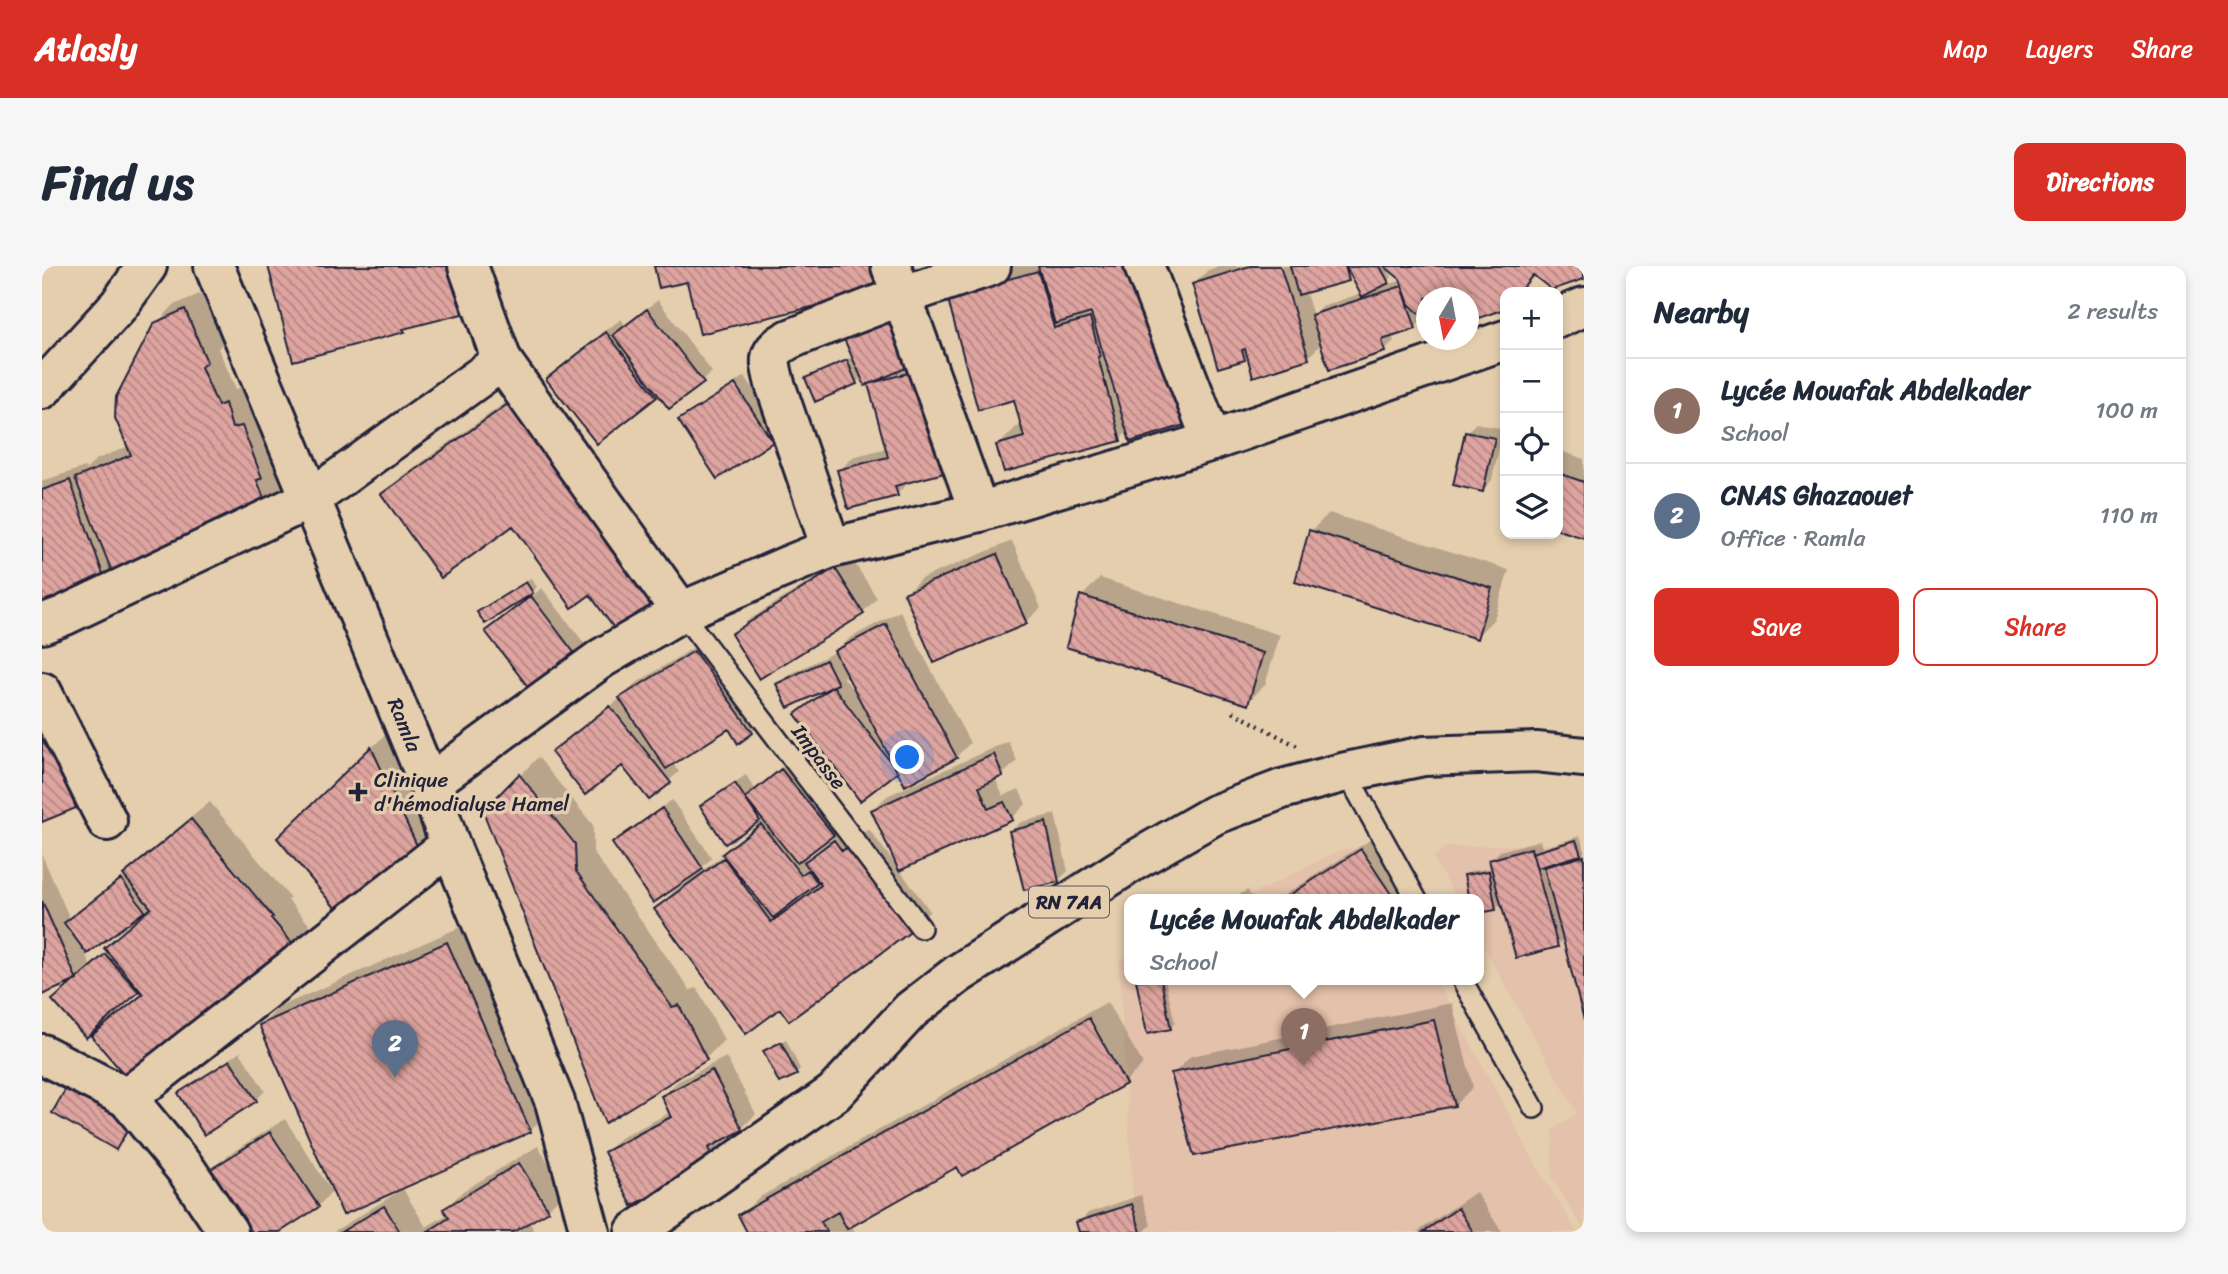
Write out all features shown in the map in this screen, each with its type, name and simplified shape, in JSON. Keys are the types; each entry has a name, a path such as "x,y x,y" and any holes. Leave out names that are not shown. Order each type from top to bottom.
{"street":[{"path":"42,389 119,305 147,266"},
{"name":"Ramla","path":"214,266 429,784 450,845 555,1102 579,1200 590,1232"},
{"path":"468,266 502,361 681,612"},
{"path":"831,548 775,384 770,364 771,354 775,347 896,281 991,266"},
{"path":"1144,266 1212,441"},
{"path":"896,281 979,512"},
{"path":"1563,316 1584,307"},
{"path":"429,784 602,658 681,612 831,548 979,512 1212,441 1500,342"},
{"path":"42,624 312,498 502,361"},
{"path":"42,692 107,821"},
{"name":"RN 7AA","path":"635,1232 834,1093 911,1010 958,974 1132,862 1214,815 1282,789 1424,756 1536,752 1584,757"},
{"path":"127,1098 450,845"},
{"path":"42,1054 127,1098 187,1171 228,1232"}],"lane":[{"name":"Impasse","path":"681,612 921,928"},
{"path":"1346,772 1414,894"},
{"path":"1465,985 1534,1108"}],"path":[{"path":"1233,712 1346,772"}],"shaded area":[{"path":"1584,843 1584,1230 1552,1178 1553,1130 1577,1113 1484,948 1484,894 1454,894 1433,858 1446,847"},
{"path":"1343,849 1365,850 1389,894 1253,894"},
{"path":"1124,958 1124,985 1439,985 1540,1172 1577,1232 1135,1232 1119,960"}],"building":[{"path":"268,266 449,266 462,314 293,361"},
{"path":"654,266 880,266 886,289 700,334 687,282 659,288"},
{"path":"1038,266 1143,266 1191,423 1130,442 1091,313 1055,324"},
{"path":"1250,266 1280,266 1309,359 1253,377 1245,349 1242,350 1245,360 1218,368 1192,284"},
{"path":"1290,266 1345,266 1349,281 1298,295"},
{"path":"1380,266 1389,283 1362,297 1346,267"},
{"path":"1384,266 1584,266 1584,279 1561,287 1548,287 1533,275 1523,287 1500,287 1500,310 1479,318 1479,287 1416,287 1416,311 1409,304 1400,279"},
{"path":"1038,271 1054,328 1090,318 1121,441 1004,472 996,445 1024,437 1014,400 978,410 947,296"},
{"path":"1402,286 1416,329 1382,340 1385,352 1329,370 1311,315"},
{"path":"899,304 924,360 865,386 840,330"},
{"path":"185,309 207,362 201,367 218,406 225,403 232,428 242,426 262,478 257,480 267,506 112,572 75,478 131,455 115,418 116,397 154,323"},
{"path":"647,309 704,383 669,409 613,335"},
{"path":"606,332 657,397 597,444 546,379"},
{"path":"847,360 857,384 815,402 805,378"},
{"path":"911,372 918,399 939,393 959,469 895,486 898,496 848,509 837,470 888,457 868,384"},
{"path":"735,384 773,442 717,479 678,420"},
{"path":"515,399 665,607 621,638 590,595 572,608 513,526 441,578 381,494"},
{"path":"1465,432 1495,438 1483,492 1453,485"},
{"path":"1563,475 1584,482 1584,538 1563,532"},
{"path":"70,480 106,583 42,605 42,490"},
{"path":"1309,530 1492,588 1477,639 1295,582"},
{"path":"997,554 1027,624 934,663 904,593"},
{"path":"835,568 864,614 759,679 731,634"},
{"path":"526,582 533,593 485,624 477,612"},
{"path":"1080,595 1263,653 1248,705 1066,647"},
{"path":"531,596 585,667 539,701 485,631"},
{"path":"886,624 957,758 905,786 834,651"},
{"path":"694,651 753,733 738,744 729,729 666,769 619,698"},
{"path":"826,660 838,684 788,708 776,684"},
{"path":"833,686 898,772 860,801 795,714"},
{"path":"610,706 671,783 649,800 622,766 585,795 551,752"},
{"path":"42,727 76,808 42,822"},
{"name":"Clinique d'hémodialyse Hamel","path":"371,747 419,850 335,908 277,838"},
{"path":"994,754 1003,776 979,787 988,809 1004,802 1013,820 899,871 871,810"},
{"path":"781,769 834,835 797,863 745,798"},
{"path":"519,774 575,844 576,871 672,1007 679,1005 707,1060 605,1123 483,811"},
{"path":"735,783 760,821 725,844 700,806"},
{"path":"662,808 703,869 653,903 612,843"},
{"path":"191,819 297,949 128,1079 91,1036 143,994 104,948 151,908 123,875"},
{"path":"1046,822 1059,882 1024,890 1009,831"},
{"path":"761,824 801,875 808,870 818,883 773,918 722,854"},
{"path":"834,840 842,851 850,845 913,930 789,1021 780,1009 746,1034 654,909 724,858 771,922 821,885 804,862"},
{"path":"1576,840 1581,855 1537,868 1532,853"},
{"path":"1531,848 1558,947 1516,958 1489,860"},
{"path":"1361,849 1391,894 1291,894"},
{"path":"1584,856 1584,1020 1544,867"},
{"path":"1489,871 1496,910 1484,912 1484,894 1468,894 1464,875"},
{"path":"121,879 145,911 87,954 64,923"},
{"path":"42,901 77,980 42,995"},
{"path":"447,942 531,1132 343,1215 259,1025"},
{"path":"105,954 139,992 86,1038 52,1000"},
{"path":"1137,985 1162,985 1171,1029 1147,1034"},
{"path":"1089,1018 1126,1084 962,1176 957,1167 847,1229 838,1212 821,1222 827,1232 747,1232 738,1215"},
{"path":"1434,1020 1455,1106 1194,1156 1171,1073"},
{"path":"781,1042 797,1075 779,1083 763,1051"},
{"path":"230,1060 257,1101 204,1135 178,1093"},
{"path":"712,1070 743,1130 708,1148 715,1162 632,1206 604,1152 671,1117 661,1096"},
{"path":"68,1085 132,1122 116,1150 52,1113"},
{"path":"270,1132 319,1207 280,1232 252,1232 211,1169"},
{"path":"519,1163 549,1211 513,1232 427,1232 449,1218 443,1209"},
{"path":"1132,1204 1141,1232 1079,1232 1076,1222"},
{"path":"384,1206 400,1232 341,1232"},
{"path":"1458,1208 1473,1232 1423,1232"}],"place":[{"name":"Clinique d'hémodialyse Hamel","path":"358,792"},
{"name":"Lycée Mouafak Abdelkader","path":"1304,1066"},
{"name":"CNAS Ghazaouet","path":"395,1078"}]}
